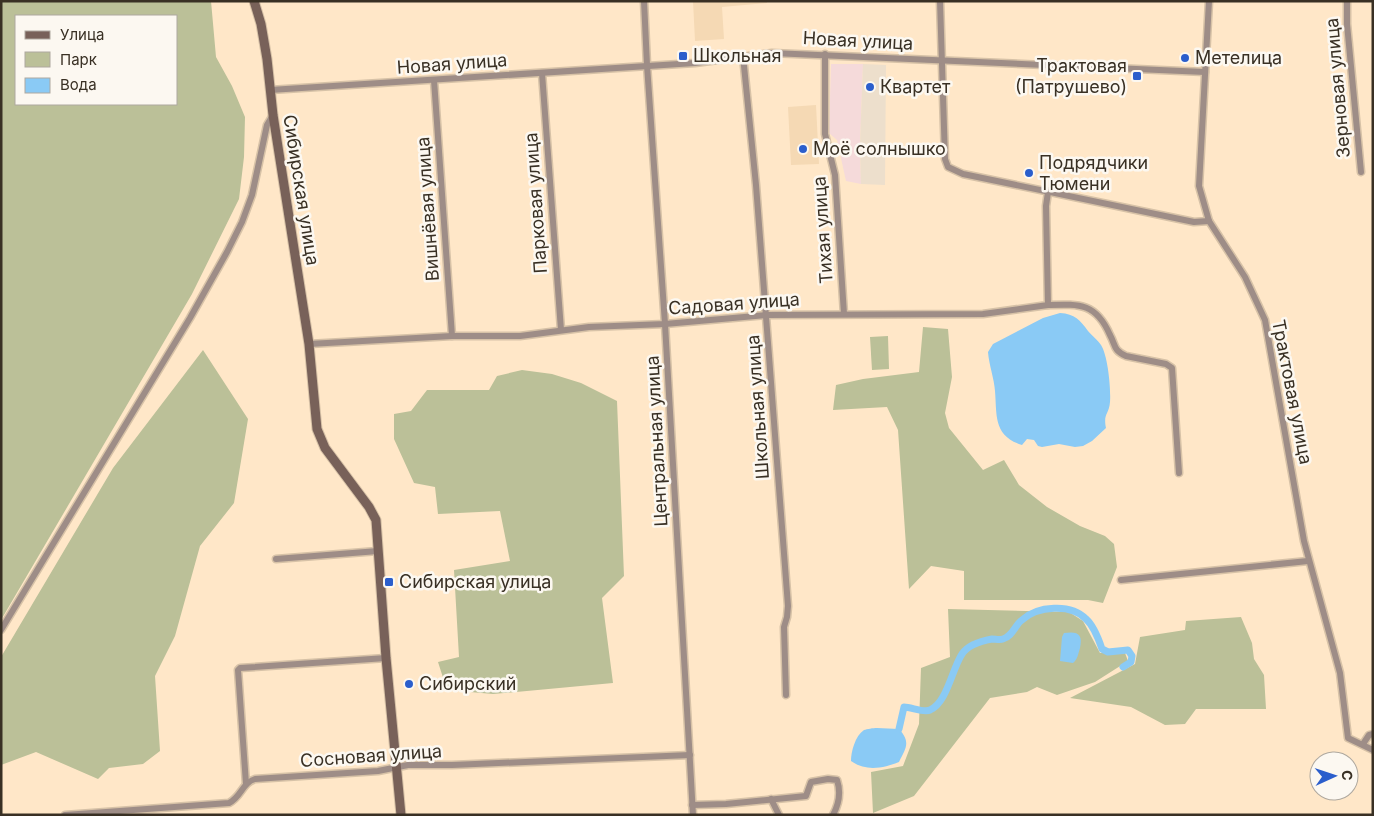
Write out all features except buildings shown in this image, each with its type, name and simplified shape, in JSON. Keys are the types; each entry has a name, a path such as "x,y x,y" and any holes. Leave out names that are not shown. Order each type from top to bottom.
{"street":[{"name":"Сибирская улица","path":"254,1 268,59 273,115 308,344 317,429 325,448 369,506 376,520 386,658 401,815"},
{"name":"Центральная улица","path":"644,1 665,324 693,815"},
{"path":"940,1 945,159 948,167 963,174 1048,192 1194,222 1209,221"},
{"name":"Трактовая улица","path":"1209,1 1199,186 1209,221 1246,277 1266,320 1308,561 1331,636 1340,673 1348,738 1363,744"},
{"name":"Зерновая улица","path":"1347,1 1347,24 1361,172"},
{"name":"Новая улица","path":"270,90 695,62 772,53 1205,72"},
{"name":"Тихая улица","path":"825,54 825,134 835,175 844,314"},
{"name":"Школьная улица","path":"743,56 766,315 788,606 784,628 786,695"},
{"name":"Парковая улица","path":"542,73 561,330"},
{"name":"Вишнёвая улица","path":"434,80 452,336"},
{"path":"1,630 190,318 227,252 242,222 252,195 267,125 273,115"},
{"path":"1048,192 1046,206 1048,304"},
{"name":"Садовая улица","path":"308,344 452,336 520,336 589,327 665,324 766,315 983,314 1048,304 1078,304 1088,307 1098,314 1110,335 1115,350 1120,354 1166,364 1172,368 1179,473"},
{"path":"276,559 378,551"},
{"path":"1121,580 1308,561"},
{"path":"65,815 229,803 239,796 246,784 238,670 240,668 386,658"},
{"path":"1373,734 1369,735 1363,744 1373,750"},
{"name":"Сосновая улица","path":"246,784 255,779 378,771 422,765 452,766 690,755"},
{"path":"692,805 806,796 811,782 828,779 837,780 839,786 838,806 833,815"},
{"path":"771,799 779,815"}],"shaded area":[{"path":"693,1 767,1 767,3 722,7 724,39 695,41"},
{"path":"831,64 863,64 860,145 861,184 846,181 837,140 829,133"},
{"name":"Квартет","path":"863,64 886,65 885,185 861,184 860,145"},
{"path":"816,105 819,164 791,165 788,107"}],"green space":[{"path":"1,1 211,1 216,57 232,86 245,117 244,157 239,199 192,294 1,620"},
{"path":"923,327 948,329 952,377 945,413 949,428 983,470 1004,460 1019,485 1047,507 1080,526 1105,536 1114,544 1117,567 1103,603 1088,600 964,600 964,571 931,566 909,589 898,430 887,407 833,410 836,385 863,379 919,372"},
{"path":"888,336 889,369 872,370 870,337"},
{"path":"203,350 248,419 234,503 200,546 175,636 155,676 160,751 143,764 109,768 98,779 36,752 1,765 1,657 113,468"},
{"path":"522,370 552,374 581,383 617,401 624,576 602,598 613,683 493,694 447,690 438,662 459,657 454,570 510,561 500,511 438,514 435,487 414,483 394,439 394,414 411,411 427,390 489,390 497,376"},
{"path":"948,609 1069,612 1083,621 1100,653 1125,653 1128,661 1095,682 1057,695 1037,687 1027,692 990,698 914,796 873,813 871,772 903,766 919,724 921,668 950,657"},
{"path":"1241,617 1252,643 1254,659 1264,675 1266,709 1196,709 1185,724 1165,725 1131,707 1070,698 1135,664 1140,637 1185,630 1186,621"}],"water":[{"path":"1060,313 1073,316 1080,321 1100,343 1103,350 1110,389 1110,402 1105,419 1106,428 1092,441 1083,446 1075,447 1059,444 1042,447 1038,446 1034,440 1027,439 1022,445 1006,436 998,424 988,352 993,344 1043,318"},
{"path":"1064,633 1076,633 1081,639 1077,658 1073,663 1060,661"},
{"path":"877,728 899,729 903,734 906,745 899,762 887,766 869,768 851,761 854,744 858,736 864,730"}],"waterway":[{"path":"899,729 904,707 927,711 936,706 949,685 958,660 968,648 984,641 1006,638 1028,615 1045,609 1072,610 1080,614 1091,625 1102,649 1108,652 1128,650 1132,656 1131,662 1123,667"}],"place":[{"name":"Школьная","path":"683,56"},
{"name":"Метелица","path":"1185,58"},
{"name":"Трактовая (Патрушево)","path":"1137,76"},
{"name":"Квартет","path":"870,87"},
{"name":"Моё солнышко","path":"803,149"},
{"name":"Подрядчики Тюмени","path":"1029,173"},
{"name":"Сибирская улица","path":"389,582"},
{"name":"Сибирский","path":"409,684"}]}
